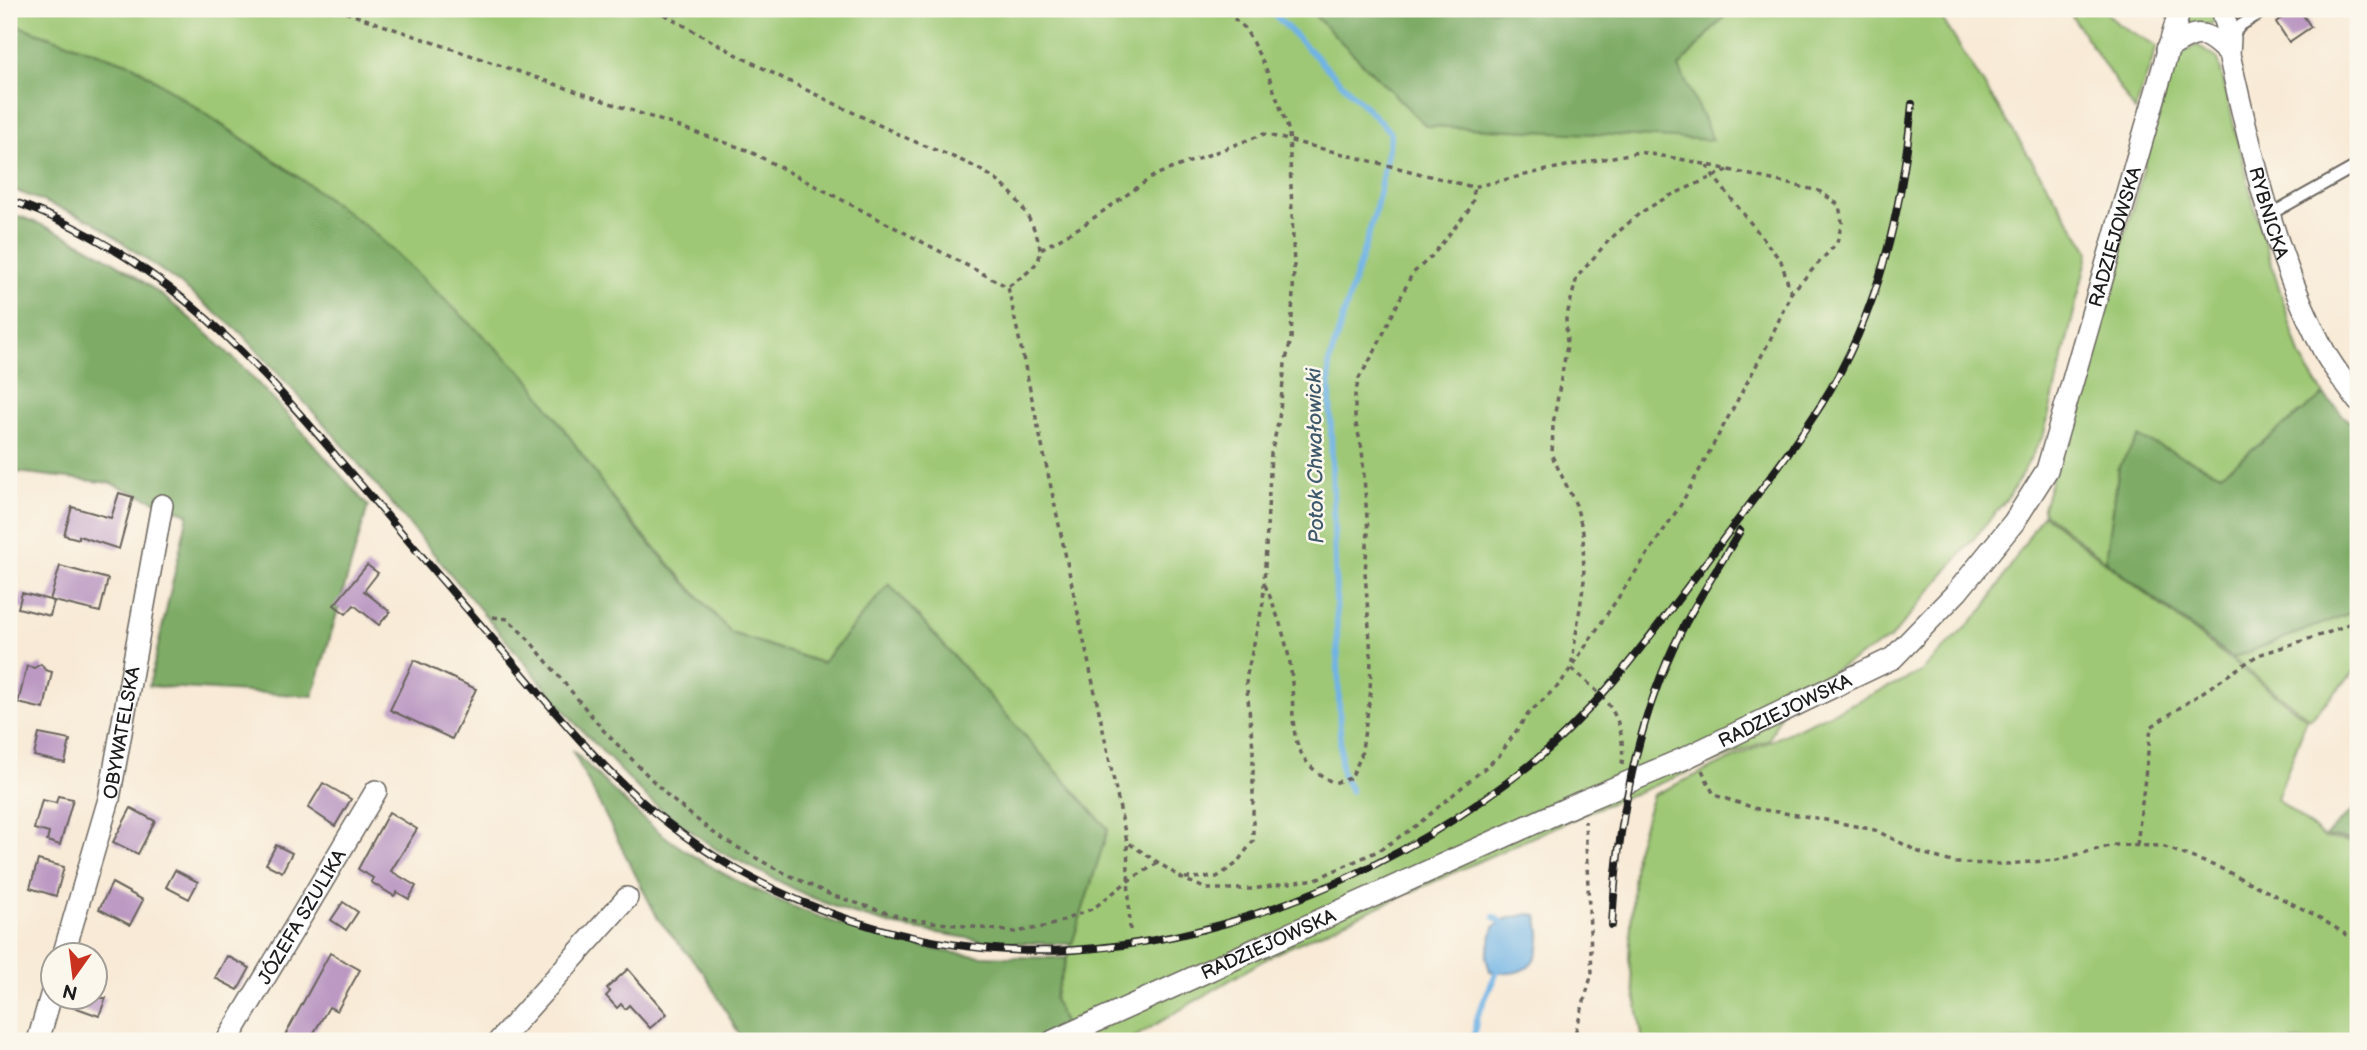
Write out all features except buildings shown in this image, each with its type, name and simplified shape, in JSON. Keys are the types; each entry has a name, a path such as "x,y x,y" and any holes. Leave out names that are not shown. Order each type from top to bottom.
{"street":[{"name":"RADZIEJOWSKA","path":"1053,1041 1581,802 1694,754 1893,658 1957,592 2014,522 2048,470 2180,9"},
{"name":"RYBNICKA","path":"2222,9 2257,178 2292,285 2326,355 2358,401"},
{"path":"2167,49 2190,34 2212,37 2229,46"},
{"name":"OBYWATELSKA","path":"67,942 109,799 163,505"},
{"name":"JÓZEFA SZULIKA","path":"227,1041 376,791"},
{"path":"499,1041 627,898"},
{"path":"38,1041 46,1012"}],"lane":[{"path":"2229,46 2241,25 2267,9"},
{"path":"2269,215 2358,164"}],"path":[{"path":"336,9 747,150 1008,287"},
{"path":"656,9 698,35 809,91 918,144 984,171 1011,192 1034,228 1041,249 1038,260 1008,287"},
{"path":"1183,879 1217,877 1236,864 1253,841 1253,748 1247,679 1263,603 1271,454 1291,339 1294,268 1289,131 1265,66 1245,28 1223,9"},
{"path":"1041,249 1082,226 1155,176 1264,134 1473,187 1639,152 1707,164 1819,191 1839,205 1842,222 1837,243 1791,293 1769,342 1680,506 1560,684 1528,714 1499,756 1417,825 1380,850 1316,879 1264,888 1207,889 1183,879 1127,842"},
{"path":"1707,164 1714,177 1781,261 1791,293"},
{"path":"1571,668 1584,581 1583,532 1576,505 1552,456 1553,424 1567,346 1566,318 1577,277 1609,240 1640,214 1667,197 1730,170"},
{"path":"1264,583 1275,608 1287,651 1292,690 1293,735 1299,754 1320,776 1334,783 1351,778 1362,756 1370,696 1371,656 1365,572 1368,532 1362,449 1355,420 1355,395 1359,378 1412,274 1432,256 1471,208 1473,187"},
{"path":"1008,287 1127,842 1129,929"},
{"path":"494,617 508,619 529,640 604,730 670,798 719,837 774,868 831,895 907,919 1015,932 1049,926 1094,908 1128,881 1158,863"},
{"path":"2137,845 2151,727 2258,655 2358,620"},
{"path":"1571,668 1611,707 1622,729 1620,785"},
{"path":"1694,754 1714,795 1758,809 1875,830 1919,852 1955,863 2006,864 2057,860 2113,845 2162,846 2220,868 2315,915 2358,942"},
{"path":"1573,1041 1592,973 1586,826 1581,802"}],"green space":[{"path":"9,9 1309,9 1712,140 1678,67 1731,9 1936,9 2089,251 2044,434 2010,495 1891,638 1788,697 1769,740 1588,812 1274,954 1128,1041 1071,1041 1054,999 1108,829 889,584 822,663 731,633 372,231 282,165 133,65 9,23"},
{"path":"1308,9 1731,9 1679,67 1713,140 1426,126"},
{"path":"2067,9 2103,9 2118,24 2157,46 2135,111"},
{"path":"2190,9 2213,9 2215,21 2211,24 2187,26"},
{"path":"9,23 133,65 288,170 372,231 528,378 629,521 731,633 822,663 889,584 1108,829 1072,944 991,942 896,926 847,912 806,895 717,850 649,800 576,724 336,437 242,334 180,284 93,221 9,188"},
{"path":"2197,45 2218,59 2256,214 2301,358 2324,395 2221,474 2119,466 2106,561 2042,511 2108,297 2174,58"},
{"path":"9,213 64,235 115,263 163,296 249,375 368,506 313,696 149,686 188,514 110,483 9,471"},
{"path":"2324,395 2350,422 2358,439 2358,610 2232,658 2106,561 2119,466 2139,437 2221,474"},
{"path":"2043,514 2307,719 2277,799 2325,838 2358,843 2358,1041 1643,1041 1629,959 1635,853 1653,795 1921,672 1984,609"},
{"path":"2358,610 2358,668 2310,719 2232,658"},
{"path":"572,750 632,809 670,840 702,861 775,899 854,929 933,949 983,956 1067,958 1054,999 1071,1041 743,1041 704,973 658,919"},
{"path":"2358,805 2358,841 2325,836"}],"water":[{"path":"1528,914 1537,915 1540,929 1538,952 1533,961 1516,972 1490,971 1486,958 1494,927 1506,919"}],"waterway":[{"name":"Potok Chwałowicki","path":"1269,9 1391,133 1375,213 1329,363 1341,766 1351,791"},
{"name":"Potok Chwałowicki","path":"1494,917 1507,926"},
{"name":"Potok Chwałowicki","path":"1474,1041 1476,1019 1499,967"}],"railway":[{"path":"9,200 60,221 107,245 191,305 229,340 302,416 543,699 615,777 654,812 699,846 747,875 798,900 850,920 905,935 960,945 1016,950 1072,950 1133,944 1195,931 1255,914 1315,892 1429,835 1482,801 1531,764 1579,719 1644,644 1764,486 1808,425 1841,370 1873,298 1884,260 1902,183 1912,104"},
{"path":"1612,925 1623,819 1638,748 1659,680 1696,603 1740,531"}]}
